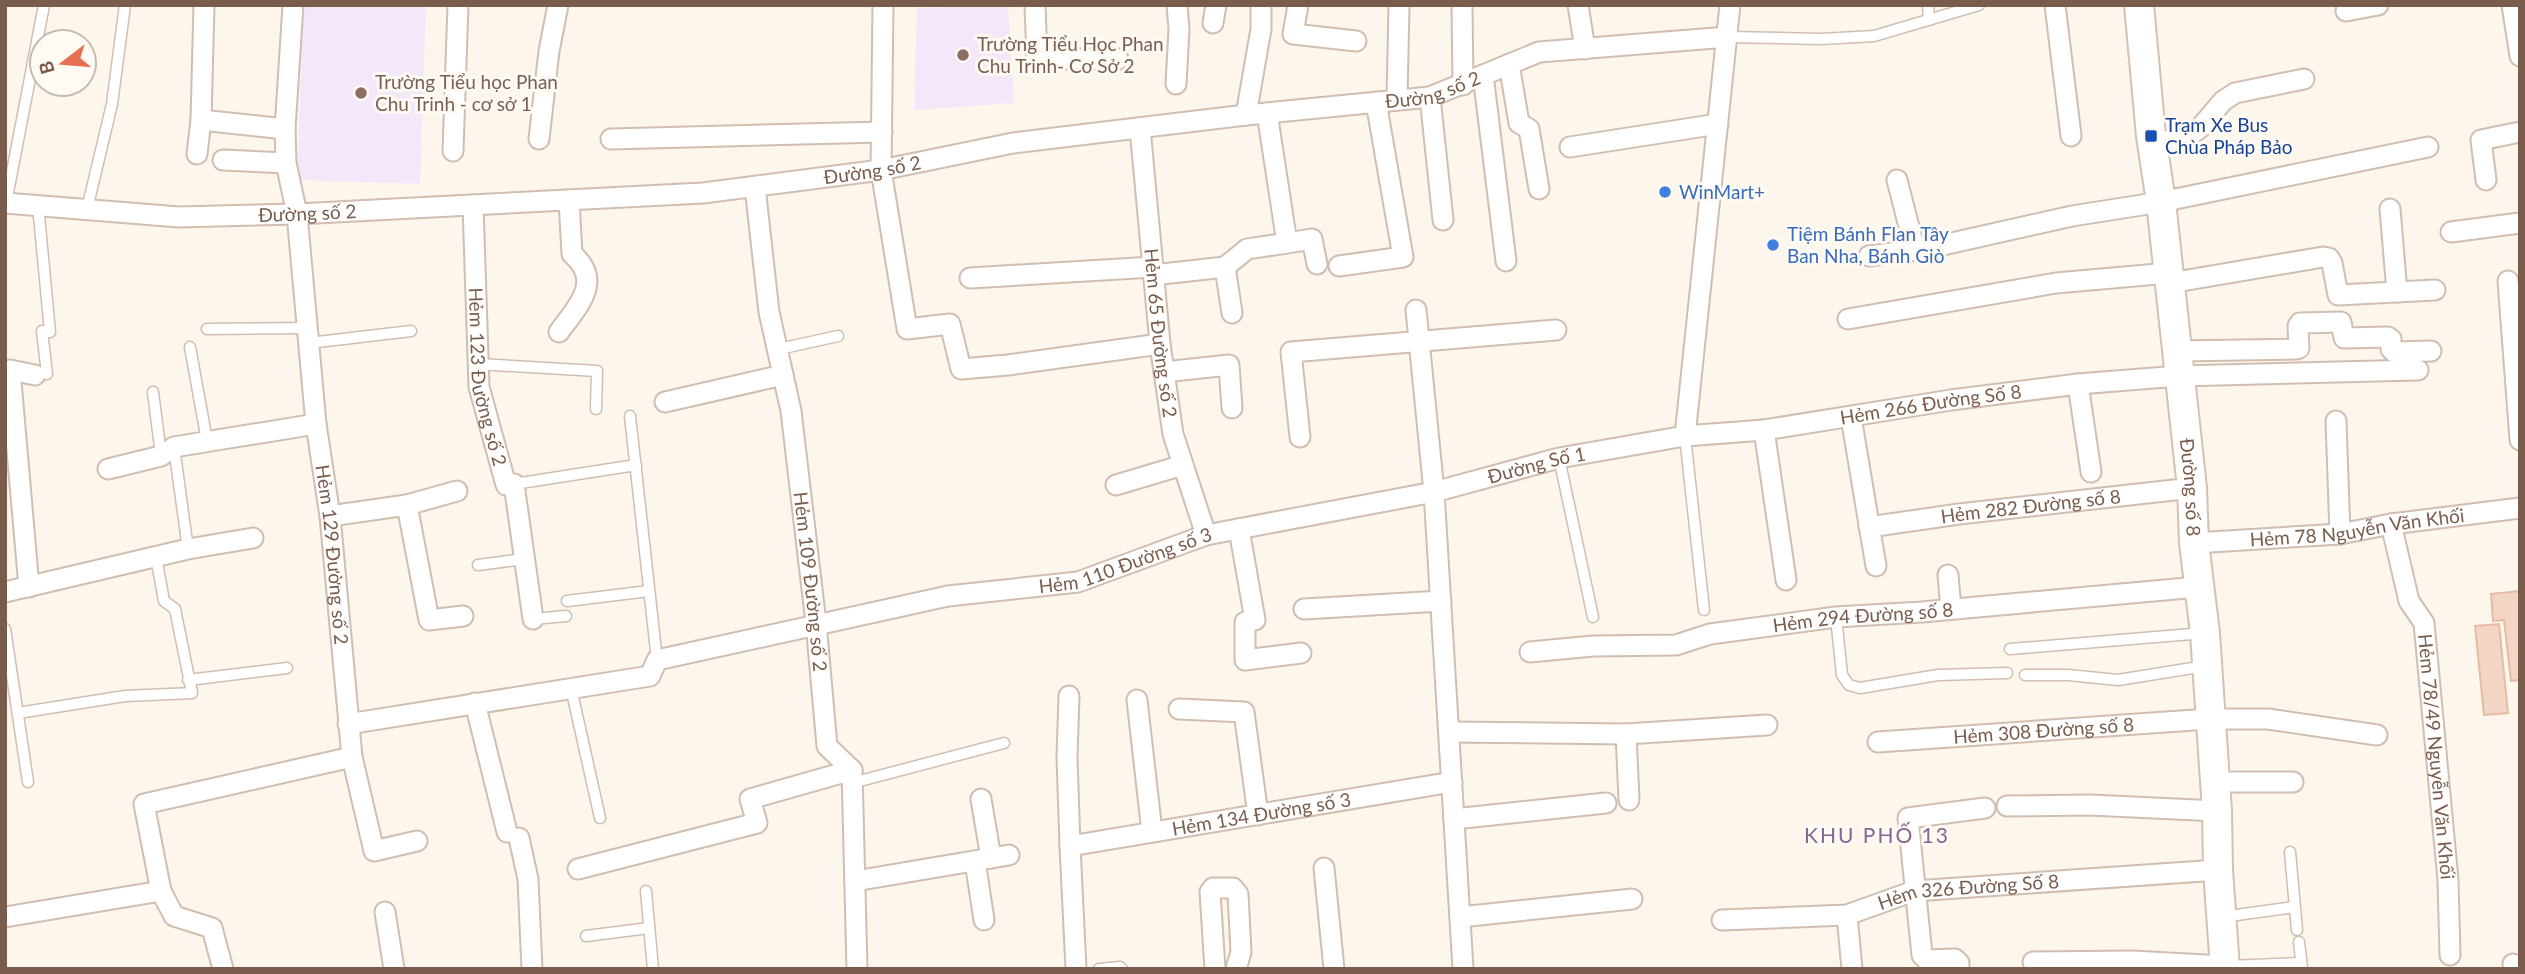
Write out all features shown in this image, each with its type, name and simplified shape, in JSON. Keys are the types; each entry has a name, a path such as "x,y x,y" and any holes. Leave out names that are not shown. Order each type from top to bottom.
{"street":[{"path":"197,154 201,120 204,5"},
{"name":"Hẻm 129 Đường số 2","path":"293,5 285,129 286,163 297,215 316,424 330,516 352,757 374,851 417,841"},
{"path":"453,151 458,5"},
{"path":"539,139 549,51 558,5"},
{"path":"883,5 881,170 907,329 950,324 961,369 1160,344"},
{"path":"1035,5 1037,59 1118,59"},
{"path":"1176,84 1179,29 1177,5"},
{"path":"1246,115 1261,29 1261,5"},
{"path":"1293,34 1298,5"},
{"path":"1397,100 1399,5"},
{"path":"1462,5 1463,85"},
{"path":"1578,5 1585,48"},
{"path":"1685,436 1730,5"},
{"path":"2055,5 2071,136"},
{"name":"Đường số 8","path":"2139,5 2152,143 2170,278 2192,488 2198,587 2205,633 2225,968"},
{"path":"2346,11 2378,5"},
{"path":"2511,5 2520,56"},
{"path":"1261,29 1356,41"},
{"name":"Đường số 2","path":"6,203 179,217 297,215 703,193 881,170 1013,143 1246,115 1430,97 1539,52 1728,37"},
{"path":"1510,64 1520,123 1529,128 1539,189"},
{"path":"1483,75 1506,261"},
{"path":"2152,143 2186,138 2200,128 2223,101 2235,93 2304,79"},
{"path":"1430,97 1443,220"},
{"path":"1339,266 1403,257 1376,102"},
{"path":"1267,113 1287,243"},
{"path":"201,120 285,129"},
{"path":"1570,147 1718,124"},
{"name":"Hẻm 65 Đường số 2","path":"1140,128 1160,344 1173,434 1206,535"},
{"path":"611,139 881,132"},
{"path":"2486,180 2481,140 2520,132"},
{"path":"1868,256 1915,250 2072,216 2161,202 2428,147"},
{"path":"223,160 286,163"},
{"path":"1897,180 1915,250"},
{"name":"Hẻm 109 Đường số 2","path":"755,187 769,312 791,411 816,623 827,746 852,777"},
{"path":"559,332 584,298 588,284 580,261 572,254 569,200"},
{"name":"Hẻm 123 Đường số 2","path":"473,205 479,387 506,485 514,484 533,619"},
{"path":"2390,209 2397,292"},
{"path":"2451,232 2520,223"},
{"path":"970,278 1224,267 1247,249 1312,239 1317,264"},
{"path":"1848,319 2056,283 2170,278 2323,257 2329,258 2332,263 2337,295 2435,290"},
{"path":"1224,267 1232,313"},
{"path":"2508,281 2520,440"},
{"path":"1416,310 1434,492 1463,969"},
{"path":"2178,363 2296,349 2299,345 2300,323 2341,323 2344,338 2388,337 2394,352 2431,351"},
{"path":"1300,437 1291,352 1556,330"},
{"path":"2178,363 2418,370"},
{"name":"Hẻm 266 Đường Số 8","path":"1685,436 1764,430 1951,400 2078,384 2178,363"},
{"path":"1164,372 1229,365 1232,408"},
{"path":"29,587 8,370 41,375"},
{"path":"665,402 783,375"},
{"path":"2078,384 2091,472"},
{"path":"1851,417 1876,566"},
{"path":"2336,421 2340,534"},
{"path":"108,468 207,441 316,424"},
{"path":"1764,430 1786,580"},
{"name":"Đường Số 1","path":"1434,492 1559,458 1685,436"},
{"path":"1116,485 1183,465"},
{"name":"Hẻm 282 Đường số 8","path":"1870,527 1959,513 2192,488"},
{"path":"330,516 407,505 457,491"},
{"name":"Hẻm 110 Đường số 3","path":"657,660 948,596 1079,582 1206,535 1434,492"},
{"path":"407,505 429,620 463,616"},
{"name":"Hẻm 78 Nguyễn Văn Khối","path":"2194,543 2340,534 2391,524 2520,508"},
{"name":"Hẻm 78/49 Nguyễn Văn Khối","path":"2391,524 2409,601 2424,623 2448,880 2450,955"},
{"path":"1239,529 1255,620 1245,622 1245,660 1300,653"},
{"path":"5,592 188,549 254,538"},
{"path":"1948,575 1951,609"},
{"name":"Hẻm 294 Đường số 8","path":"1531,652 1593,646 1676,645 1710,634 1836,617 2198,587"},
{"path":"1304,609 1441,601"},
{"path":"348,724 650,676 657,660"},
{"path":"1069,696 1070,846 1076,969"},
{"path":"1137,700 1152,832"},
{"path":"475,703 528,878 532,969"},
{"path":"1179,709 1244,712 1258,814"},
{"name":"Hẻm 308 Đường số 8","path":"1878,742 2209,719 2268,719 2377,735"},
{"path":"1449,732 1626,734 1767,725"},
{"path":"1626,734 1629,800"},
{"path":"223,969 212,928 174,916 160,891 144,804 352,757"},
{"path":"578,869 757,823 750,799 852,777 857,969"},
{"name":"Hẻm 134 Đường số 3","path":"1070,846 1452,782"},
{"path":"2214,782 2293,782"},
{"path":"981,799 991,858 984,920"},
{"path":"1454,819 1606,803"},
{"path":"2007,806 2090,805 2217,811"},
{"path":"1959,969 1959,962 1955,959 1923,958 1908,818 1985,808"},
{"path":"855,881 991,858"},
{"path":"1324,868 1334,969"},
{"name":"Hẻm 326 Đường Số 8","path":"1722,920 1847,915 1914,891 2218,870"},
{"path":"1215,969 1210,892 1213,888 1233,888 1238,894 1241,952 1236,969"},
{"path":"5,917 160,891"},
{"path":"1460,917 1632,899"},
{"path":"385,912 394,969"},
{"path":"1847,915 1852,969"},
{"path":"2033,962 2132,961 2225,968"}],"lane":[{"path":"6,203 44,5"},
{"path":"87,209 111,104 125,5"},
{"path":"1928,5 1929,20"},
{"path":"1728,37 1821,39 1874,36 1979,5"},
{"path":"38,205 50,332 42,331 41,375"},
{"path":"207,329 308,336 411,331"},
{"path":"779,349 838,336"},
{"path":"190,347 207,441"},
{"path":"478,364 597,371 596,409"},
{"path":"153,392 188,549"},
{"path":"630,416 657,660"},
{"path":"1685,436 1704,610"},
{"path":"1559,458 1593,617"},
{"path":"514,484 636,465"},
{"path":"18,713 125,695 192,693 175,608 164,601 156,557"},
{"path":"478,565 524,559"},
{"path":"567,601 649,591"},
{"path":"533,619 566,616"},
{"path":"1836,617 1842,675 1849,685 1860,688 1938,676 2007,673"},
{"path":"5,629 9,684 18,713 28,782"},
{"path":"2010,649 2205,633"},
{"path":"2025,675 2068,675 2118,680 2206,665"},
{"path":"188,680 287,668"},
{"path":"570,687 600,818"},
{"path":"852,777 1004,743"},
{"path":"2290,852 2297,930"},
{"path":"646,891 653,969"},
{"path":"2222,917 2294,908"},
{"path":"586,936 649,928"},
{"path":"2225,968 2302,966 2299,942"},
{"path":"1100,969 1122,969"}],"shaded area":[{"name":"Trường Tiểu học Phan Chu Trinh - cơ sở 1","path":"303,5 426,5 420,184 297,180"},
{"name":"Trường Tiểu Học Phan Chu Trinh- Cơ Sở 2","path":"1008,5 1014,103 914,110 917,8"}],"building":[{"path":"2520,591 2520,680 2511,681 2504,620 2493,621 2491,594"},
{"path":"2499,624 2508,713 2484,715 2475,626"}],"place":[{"name":"Trường Tiểu Học Phan Chu Trinh- Cơ Sở 2","path":"963,55"},
{"name":"Trường Tiểu học Phan Chu Trinh - cơ sở 1","path":"361,93"},
{"name":"Trạm Xe Bus Chùa Pháp Bảo","path":"2151,136"},
{"name":"WinMart+","path":"1665,192"},
{"name":"Tiệm Bánh Flan Tây Ban Nha, Bánh Giò","path":"1773,245"}],"district":[{"name":"KHU PHỐ 13","path":"1877,836"}]}
